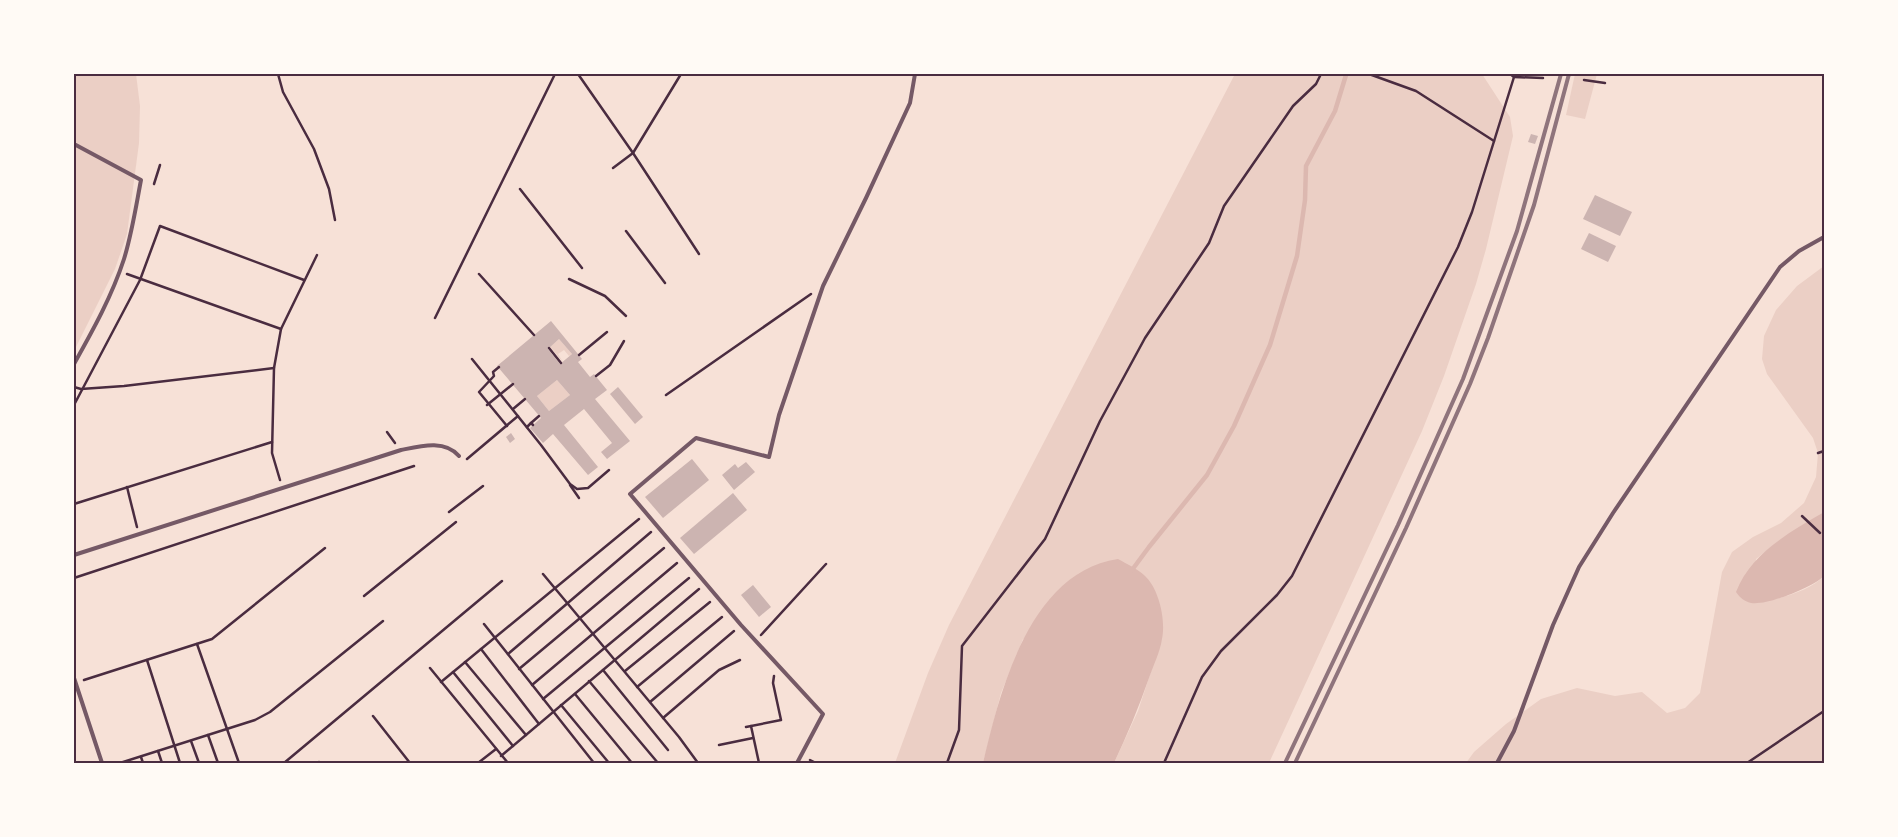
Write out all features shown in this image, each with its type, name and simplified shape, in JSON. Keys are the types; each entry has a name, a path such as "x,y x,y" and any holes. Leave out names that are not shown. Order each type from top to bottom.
{"lane":[{"path":"798,763 824,714 741,626 630,494 696,438 769,457 779,415 822,286 866,198 910,103 915,74"},
{"path":"1824,85 1824,94"},
{"path":"74,144 141,180 131,234 119,271 103,310 74,364"},
{"path":"1497,763 1514,731 1565,596 1594,541 1780,268 1798,251 1813,245 1824,237"},
{"path":"74,555 401,450 438,445 448,446 459,456"},
{"path":"74,680 102,763"}],"path":[{"path":"278,74 283,92 314,149 326,181 335,220"},
{"path":"434,318 555,74"},
{"path":"578,74 634,153 700,254"},
{"path":"613,168 634,153 681,74"},
{"path":"947,763 959,730 962,646 1045,539 1100,421 1145,338 1209,243 1224,206 1293,106 1316,84 1321,74"},
{"path":"1369,74 1416,91 1494,141"},
{"path":"1510,74 1514,77 1543,78"},
{"path":"1164,763 1202,677 1221,651 1277,595 1292,576 1458,247 1472,212 1514,77"},
{"path":"1584,80 1604,83"},
{"path":"154,184 160,165"},
{"path":"520,190 582,268"},
{"path":"74,405 140,280 160,226 304,280"},
{"path":"626,231 665,283"},
{"path":"282,488 272,453 274,368 281,330 317,255"},
{"path":"119,271 281,330"},
{"path":"479,274 534,335"},
{"path":"569,279 605,296 626,316"},
{"path":"666,395 822,286"},
{"path":"579,355 608,332"},
{"path":"596,376 610,366 624,341"},
{"path":"549,348 561,363"},
{"path":"472,359 527,427 579,498"},
{"path":"499,367 493,372 494,376 490,382 479,392 507,426"},
{"path":"74,387 81,389 124,386 274,368"},
{"path":"488,405 512,384"},
{"path":"513,410 526,399"},
{"path":"464,462 518,416"},
{"path":"527,427 540,416"},
{"path":"74,504 272,442"},
{"path":"1818,453 1824,451"},
{"path":"74,578 414,466"},
{"path":"570,484 577,488 588,488 609,470"},
{"path":"449,512 483,486"},
{"path":"126,487 139,534"},
{"path":"441,682 646,513"},
{"path":"1802,516 1820,533"},
{"path":"364,596 456,522"},
{"path":"508,654 658,526"},
{"path":"519,669 671,542"},
{"path":"74,680 212,639 325,548"},
{"path":"532,685 684,558"},
{"path":"756,641 826,564"},
{"path":"543,699 696,572"},
{"path":"543,574 650,702 698,763"},
{"path":"284,763 502,581"},
{"path":"501,756 705,583"},
{"path":"624,671 717,597"},
{"path":"637,687 729,611"},
{"path":"120,763 256,720 270,712 383,621"},
{"path":"484,624 594,763"},
{"path":"650,702 741,626"},
{"path":"197,644 238,763"},
{"path":"480,649 539,724"},
{"path":"146,659 180,763"},
{"path":"663,718 719,670 740,660"},
{"path":"465,662 526,735"},
{"path":"746,727 781,720 773,683 778,665"},
{"path":"430,668 508,763"},
{"path":"603,670 668,750"},
{"path":"453,672 512,746"},
{"path":"589,682 658,763"},
{"path":"575,694 632,763"},
{"path":"562,705 608,763"},
{"path":"1747,763 1824,711"},
{"path":"373,716 410,763"},
{"path":"751,726 759,763"},
{"path":"208,735 218,763"},
{"path":"719,746 753,738"},
{"path":"191,741 199,763"},
{"path":"478,763 496,749"},
{"path":"158,751 162,763"},
{"path":"141,756 143,763"}],"shaded area":[{"path":"74,74 136,74 140,106 139,143 127,234 115,269 74,351"},
{"path":"1235,74 1482,74 1510,117 1513,136 1476,284 1444,376 1422,431 1269,763 1114,763 1138,711 1162,638 1023,639 1001,693 983,763 895,763 928,673 949,625"},
{"path":"1575,74 1597,74 1585,119 1566,115"},
{"path":"1824,266 1824,512 1777,542 1756,559 1752,603 1780,598 1800,591 1824,576 1824,763 1466,763 1474,752 1506,724 1541,699 1577,688 1615,696 1642,692 1667,713 1685,708 1700,693 1722,572 1732,552 1753,537 1781,523 1804,503 1816,477 1818,453 1813,438 1767,374 1762,359 1764,336 1776,310 1797,286"},
{"path":"559,339 572,354 569,356 564,350 558,354 563,362 550,347"},
{"path":"557,380 570,395 549,411 537,396"},
{"path":"1824,512 1824,576 1800,590 1768,602 1751,603 1741,598 1736,592 1751,566 1761,555 1798,527"},
{"path":"1118,559 1141,573 1154,588 1162,614 1163,631 1160,649 1133,721 1114,763 983,763 999,702 1010,670 1024,638 1041,610 1062,586 1088,569"}],"building":[{"path":"1531,134 1538,136 1535,144 1528,142"},
{"path":"1595,195 1632,212 1620,236 1583,219"},
{"path":"1589,233 1616,246 1608,262 1581,249"},
{"path":"551,321 582,359 578,362 590,377 594,374 607,390 595,399 630,441 607,459 601,452 612,443 584,409 564,425 598,467 588,475 553,434 543,443 530,428 541,418 497,366","holes":["559,339 572,354 560,364 548,349","557,380 570,395 549,411 537,396"]},
{"path":"618,387 643,417 635,424 610,394"},
{"path":"511,433 515,439 510,443 506,437"},
{"path":"692,459 709,480 663,518 645,497"},
{"path":"746,462 755,472 734,490 722,475 735,464 738,468"},
{"path":"733,493 747,510 694,554 680,538"},
{"path":"753,585 771,607 759,617 741,595"}],"waterway":[{"path":"1132,570 1207,475 1234,426 1270,345 1297,256 1305,200 1306,166 1335,111 1346,75"}],"railway":[{"path":"1285,763 1398,525 1463,379 1517,231 1561,74"},
{"path":"1295,763 1406,528 1470,384 1534,205 1569,74"}]}
